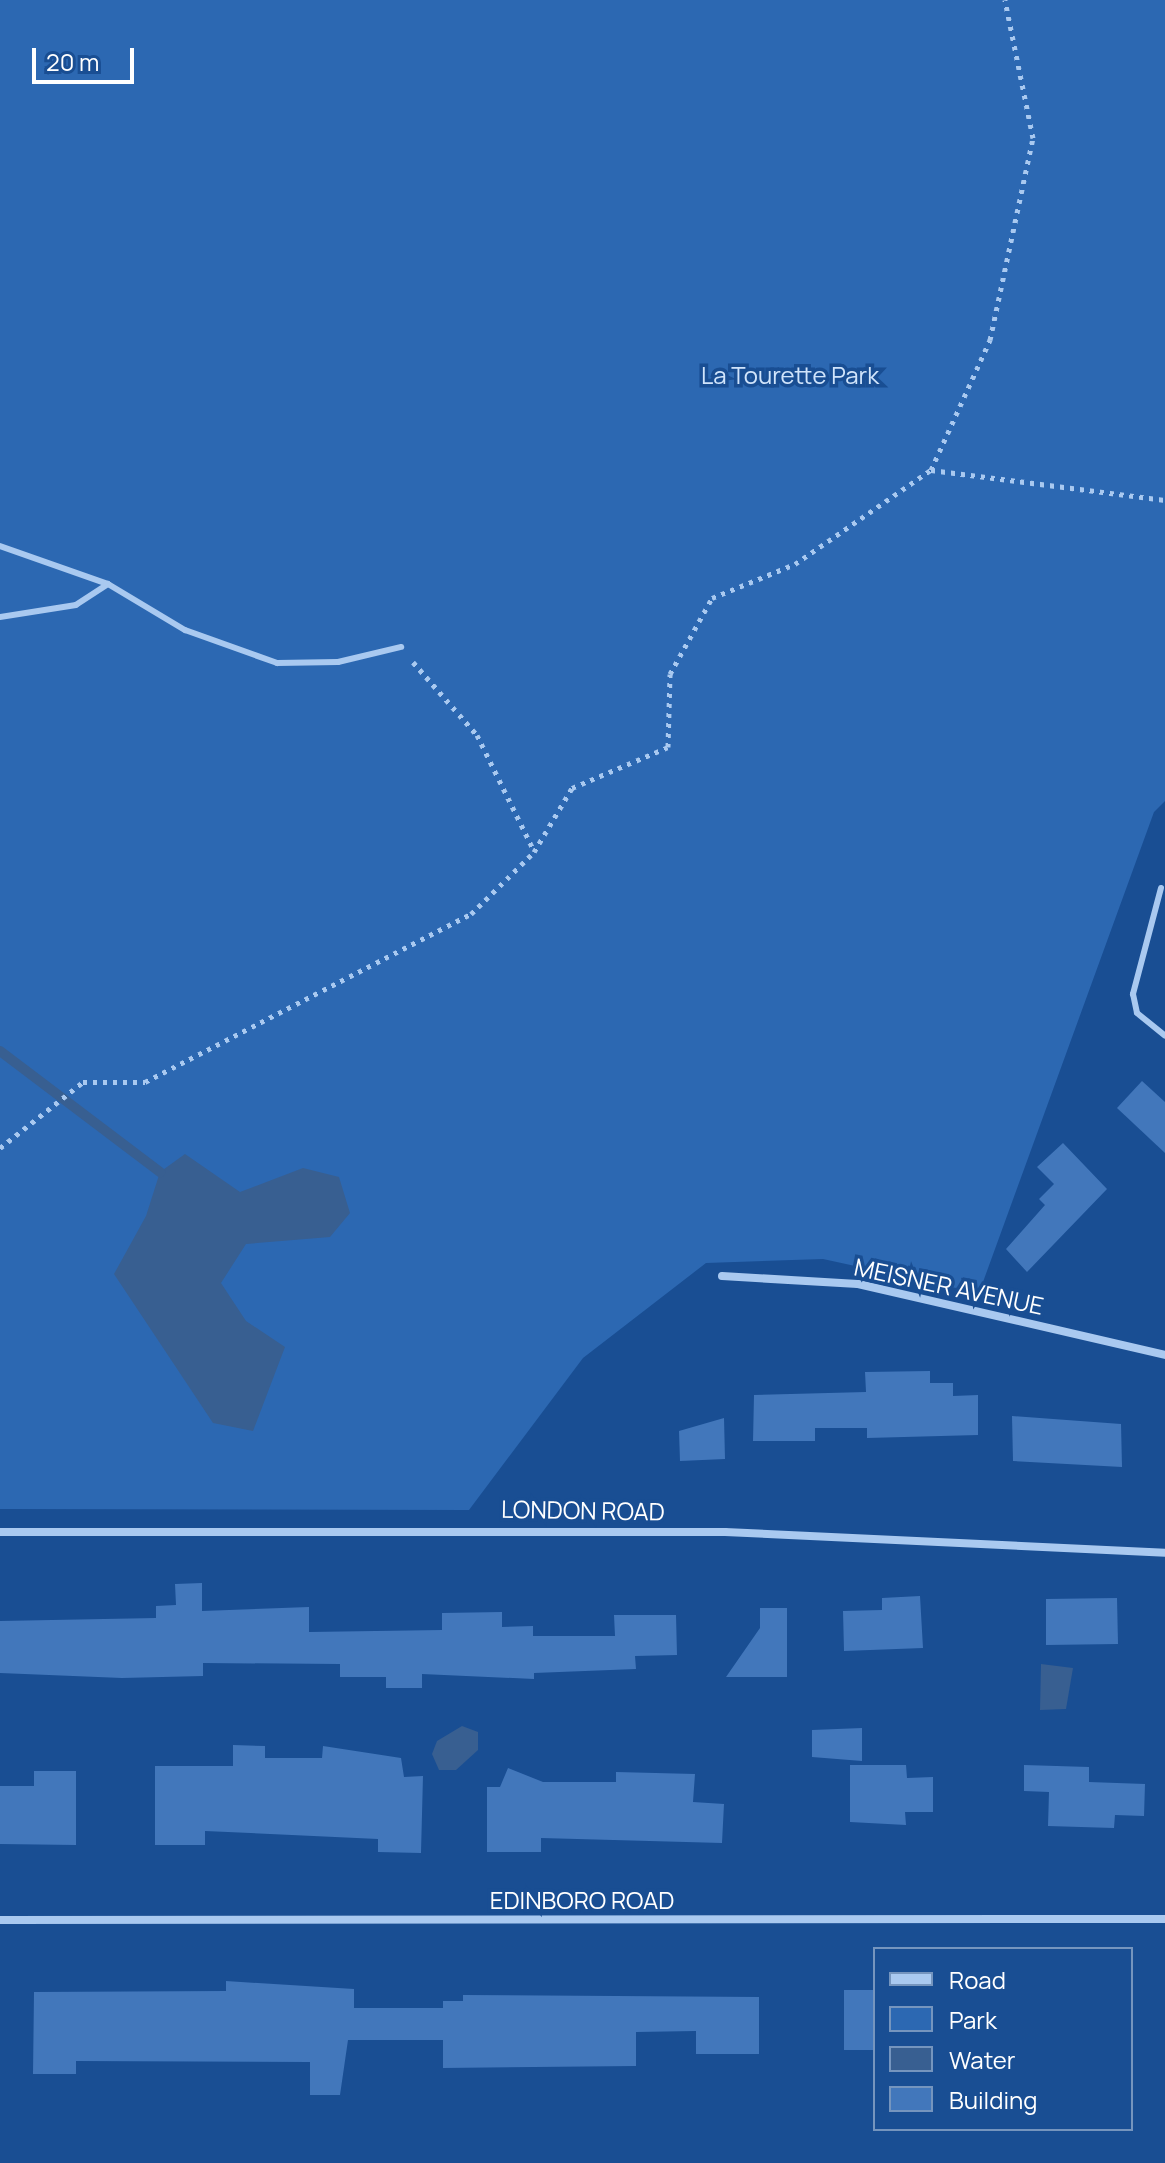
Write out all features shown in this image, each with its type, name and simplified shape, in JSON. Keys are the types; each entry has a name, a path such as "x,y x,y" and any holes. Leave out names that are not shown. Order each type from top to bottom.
{"street":[{"name":"MEISNER AVENUE","path":"722,1276 858,1284 1165,1355"},
{"name":"LONDON ROAD","path":"0,1532 725,1532 1165,1553"},
{"name":"EDINBORO ROAD","path":"0,1920 1165,1919"}],"lane":[{"path":"0,546 108,584 185,630 277,663 338,662 401,647"},
{"path":"0,617 76,605 108,584"},
{"path":"1161,888 1133,994 1137,1013 1165,1036"}],"path":[{"path":"0,1148 83,1082 145,1082 471,914 534,852 572,788 668,747 670,674 712,598 795,564 931,470 990,340 1033,138 1005,0"},
{"path":"931,470 1165,500"},
{"path":"401,647 477,735 534,852"}],"green space":[{"name":"La Tourette Park","path":"0,0 1165,0 1165,801 1154,812 979,1293 823,1259 706,1263 583,1358 469,1510 0,1509"}],"water":[{"path":"185,1154 240,1192 303,1168 339,1177 350,1213 330,1237 246,1244 221,1283 246,1321 285,1347 253,1431 213,1423 114,1274 146,1216 160,1172"},
{"path":"1041,1664 1073,1668 1066,1709 1040,1710"},
{"path":"462,1726 478,1732 478,1750 456,1770 439,1770 432,1754 437,1741"}],"building":[{"path":"1142,1081 1165,1102 1165,1153 1117,1108"},
{"path":"1063,1143 1107,1189 1027,1272 1006,1249 1045,1205 1039,1199 1054,1184 1037,1167"},
{"path":"930,1371 930,1383 953,1383 953,1396 978,1395 978,1435 867,1438 867,1428 815,1428 815,1441 753,1441 754,1395 866,1392 865,1372"},
{"path":"1012,1416 1121,1424 1122,1467 1013,1461"},
{"path":"724,1418 725,1459 680,1461 679,1431"},
{"path":"202,1583 202,1611 309,1607 309,1632 442,1630 442,1613 502,1612 502,1627 533,1626 533,1636 615,1636 614,1615 676,1615 677,1655 635,1656 636,1669 534,1673 534,1679 422,1674 422,1688 386,1688 386,1677 340,1677 340,1664 203,1663 203,1676 122,1678 0,1673 0,1621 156,1618 156,1606 176,1605 175,1584"},
{"path":"920,1596 923,1648 844,1651 843,1611 882,1610 882,1598"},
{"path":"1117,1598 1118,1644 1046,1645 1046,1599"},
{"path":"760,1608 787,1608 787,1677 726,1677 760,1628"},
{"path":"862,1728 862,1761 812,1757 812,1730"},
{"path":"233,1745 265,1746 265,1758 322,1758 323,1746 401,1758 404,1777 423,1776 421,1853 378,1852 378,1839 205,1831 205,1845 155,1845 155,1766 233,1766"},
{"path":"850,1765 906,1765 907,1778 933,1777 933,1812 905,1812 906,1825 850,1822"},
{"path":"1024,1765 1089,1767 1089,1782 1145,1784 1144,1816 1115,1815 1114,1828 1048,1826 1049,1792 1024,1791"},
{"path":"508,1768 543,1782 616,1782 616,1772 695,1774 693,1802 724,1804 722,1843 541,1838 541,1852 487,1852 487,1787 500,1787"},
{"path":"34,1771 76,1771 76,1845 0,1844 0,1786 34,1786"},
{"path":"226,1981 354,1989 354,2008 443,2008 443,2001 463,2001 463,1995 759,1997 759,2054 696,2054 696,2031 636,2032 636,2066 443,2068 443,2040 348,2040 340,2095 310,2095 310,2062 76,2061 76,2074 33,2074 34,1992 226,1991"},
{"path":"844,1990 873,1990 873,2050 844,2050"}],"waterway":[{"path":"0,1051 160,1172"}]}
